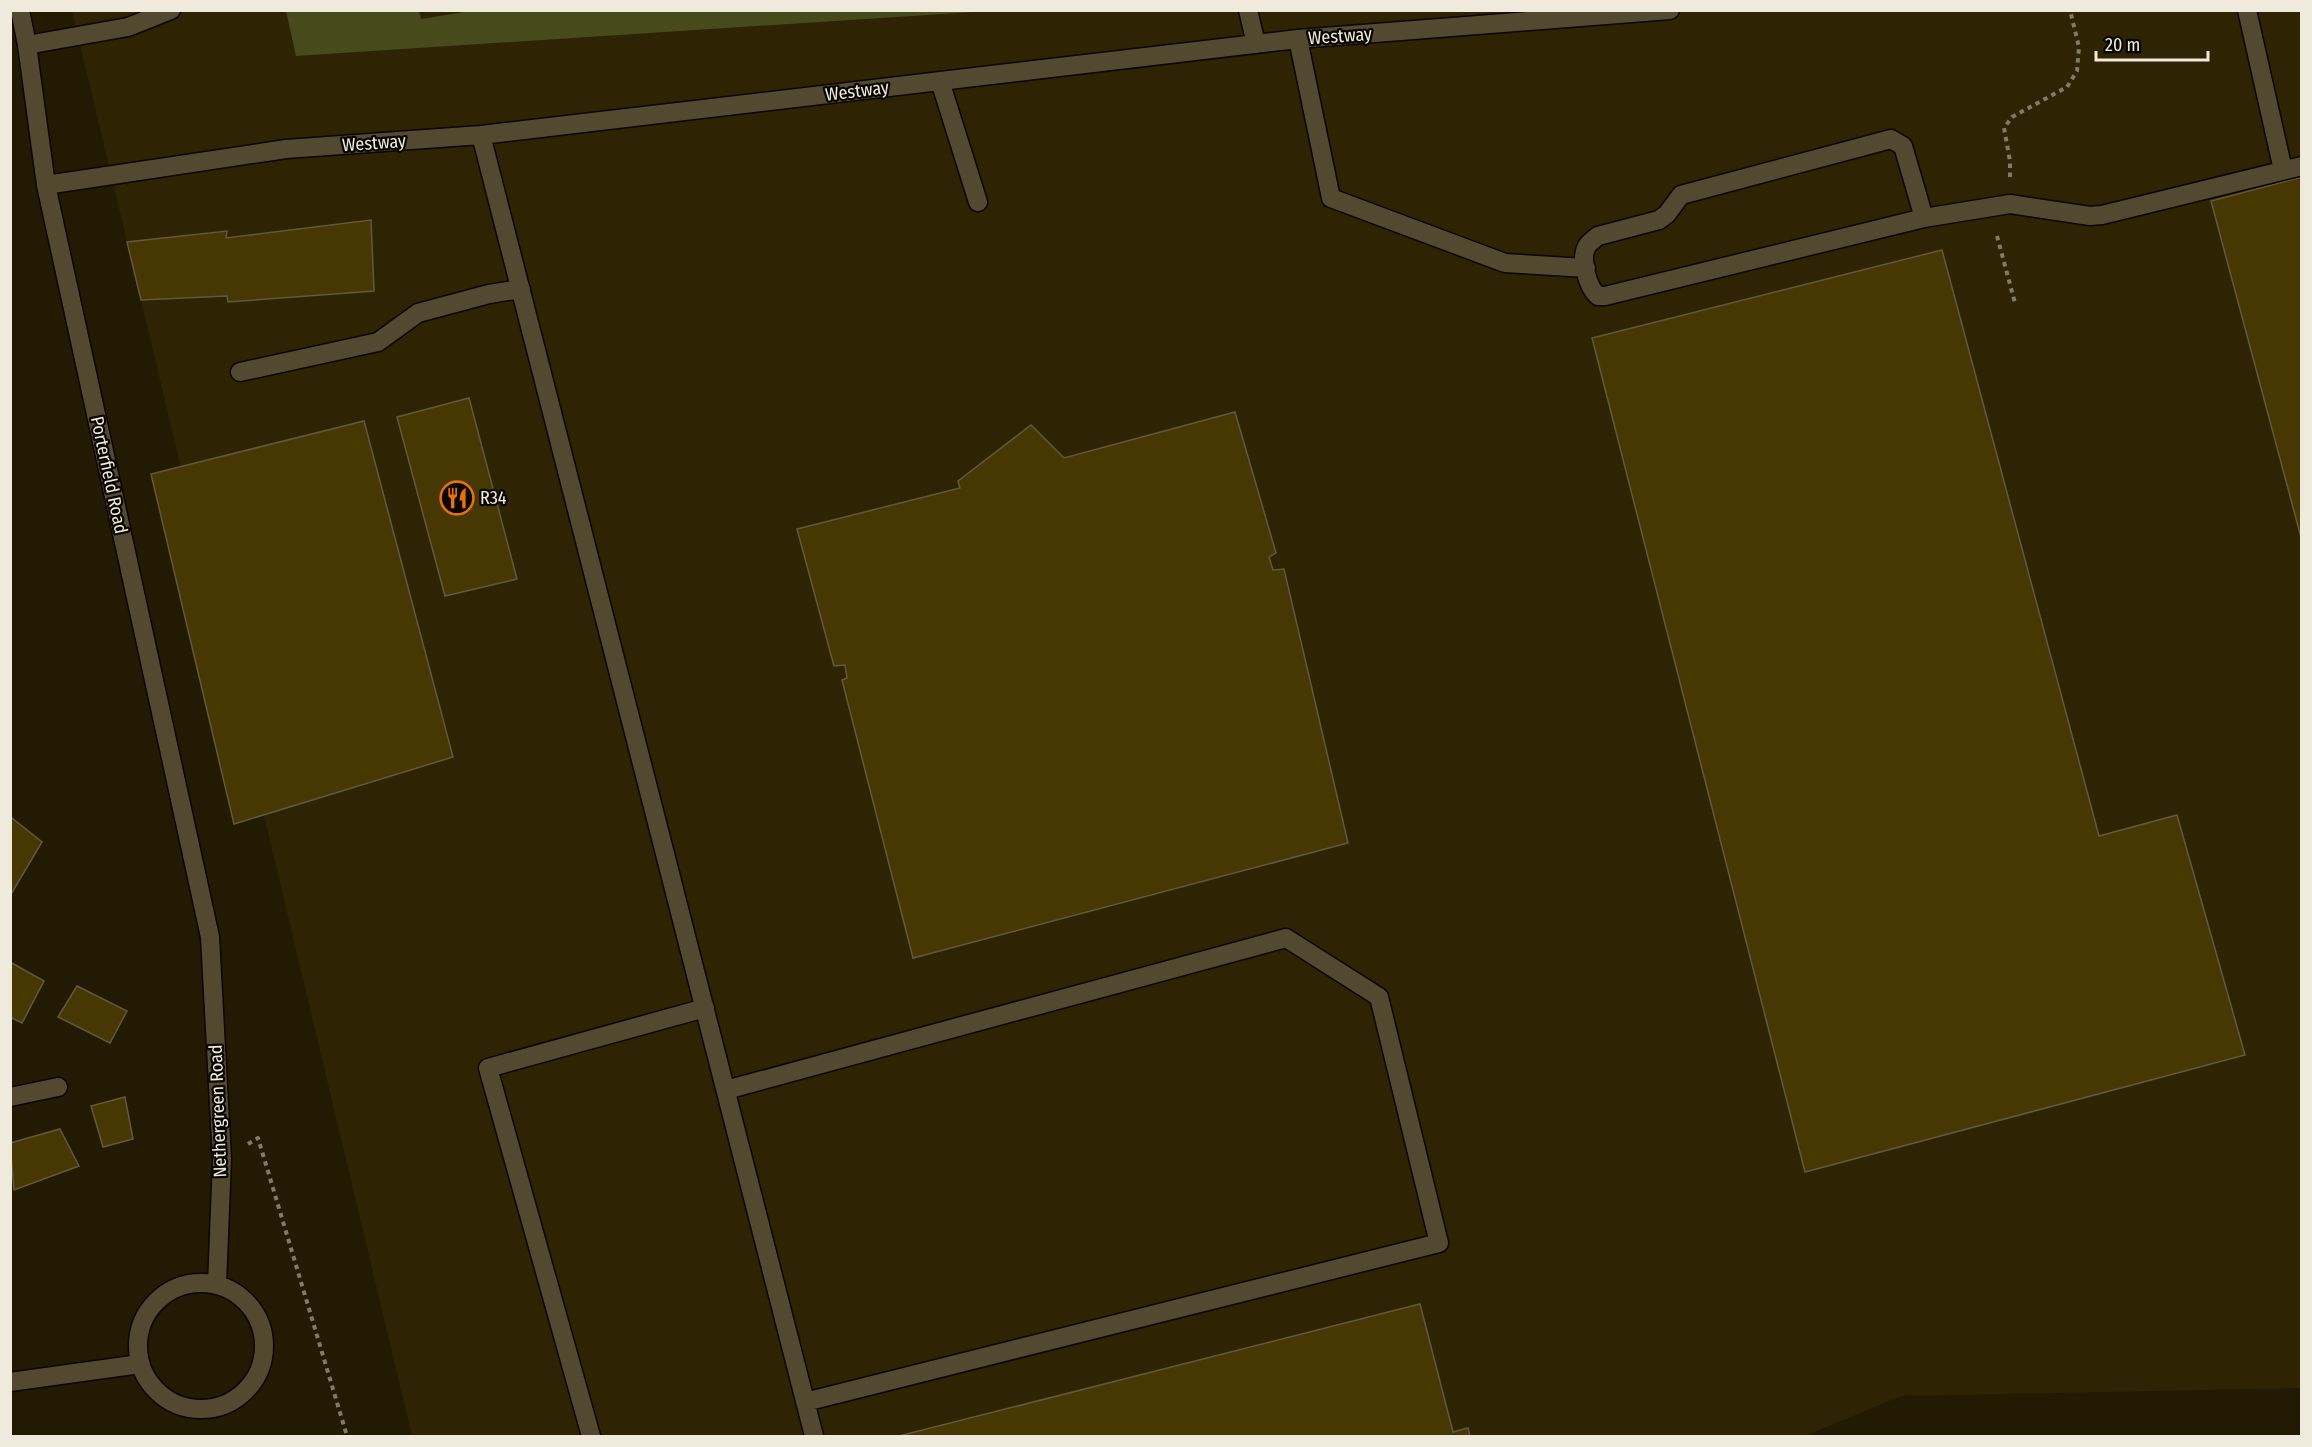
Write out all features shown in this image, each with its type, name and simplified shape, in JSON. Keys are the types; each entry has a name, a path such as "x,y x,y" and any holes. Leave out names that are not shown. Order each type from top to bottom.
{"street":[{"name":"Porterfield Road","path":"20,10 46,185 210,937"},
{"path":"27,45 128,27 171,10"},
{"path":"1248,10 1256,44"},
{"name":"Westway","path":"46,185 286,149 482,135 1298,39 1670,10"},
{"path":"2247,10 2283,170"},
{"path":"1298,39 1331,198 1505,263 1586,268"},
{"path":"940,81 978,202"},
{"path":"482,135 814,1437"},
{"path":"1924,218 1903,146 1891,138 1681,195 1667,214 1659,220 1598,236 1592,240 1584,254 1588,284 1598,296 1605,296 1924,218 2010,204 2090,216 2103,214 2301,166"},
{"path":"240,372 378,342 418,313 489,294 521,289"},
{"name":"Nethergreen Road","path":"210,937 222,1159 217,1285"},
{"path":"726,1090 1286,938 1379,997 1439,1243 806,1402"},
{"path":"591,1437 488,1068 705,1008"},
{"path":"10,1097 58,1087"},
{"path":"198,1283 217,1285 237,1294 253,1310 262,1329 264,1351 259,1373 247,1391 229,1404 208,1410 186,1408 166,1398 150,1383 140,1364 138,1345 141,1326 150,1309 163,1295 180,1287 198,1283"},
{"path":"10,1382 140,1364"}],"path":[{"path":"2014,303 1996,238 2010,204 2010,161 2004,128 2012,117 2067,87 2077,71 2079,47 2070,10"},
{"path":"222,1159 258,1138 347,1437"}],"shaded area":[{"path":"72,11 2301,11 2301,1388 1901,1396 1805,1436 412,1436"}],"green space":[{"path":"477,10 989,11 296,56 286,11 419,11 421,19"}],"building":[{"path":"2302,177 2302,541 2211,201"},
{"path":"371,220 374,291 228,302 227,296 141,300 127,242 227,231 226,238"},
{"path":"1942,250 2099,836 2177,815 2245,1055 1805,1172 1592,338"},
{"name":"R34","path":"469,398 517,579 445,596 397,417"},
{"path":"1235,412 1276,553 1269,557 1273,570 1284,569 1348,843 913,958 842,680 847,678 845,665 834,666 797,529 960,488 958,481 1031,425 1064,458"},
{"path":"364,421 453,757 234,824 151,474"},
{"path":"12,818 42,842 10,896 10,820"},
{"path":"10,962 44,981 22,1023 10,1017"},
{"path":"77,986 127,1011 110,1043 58,1017"},
{"path":"125,1097 133,1139 103,1147 91,1106"},
{"path":"60,1129 79,1166 14,1190 10,1143"},
{"path":"1420,1304 1453,1432 1468,1428 1470,1436 899,1436"}],"place":[{"name":"R34","path":"457,498"}]}
